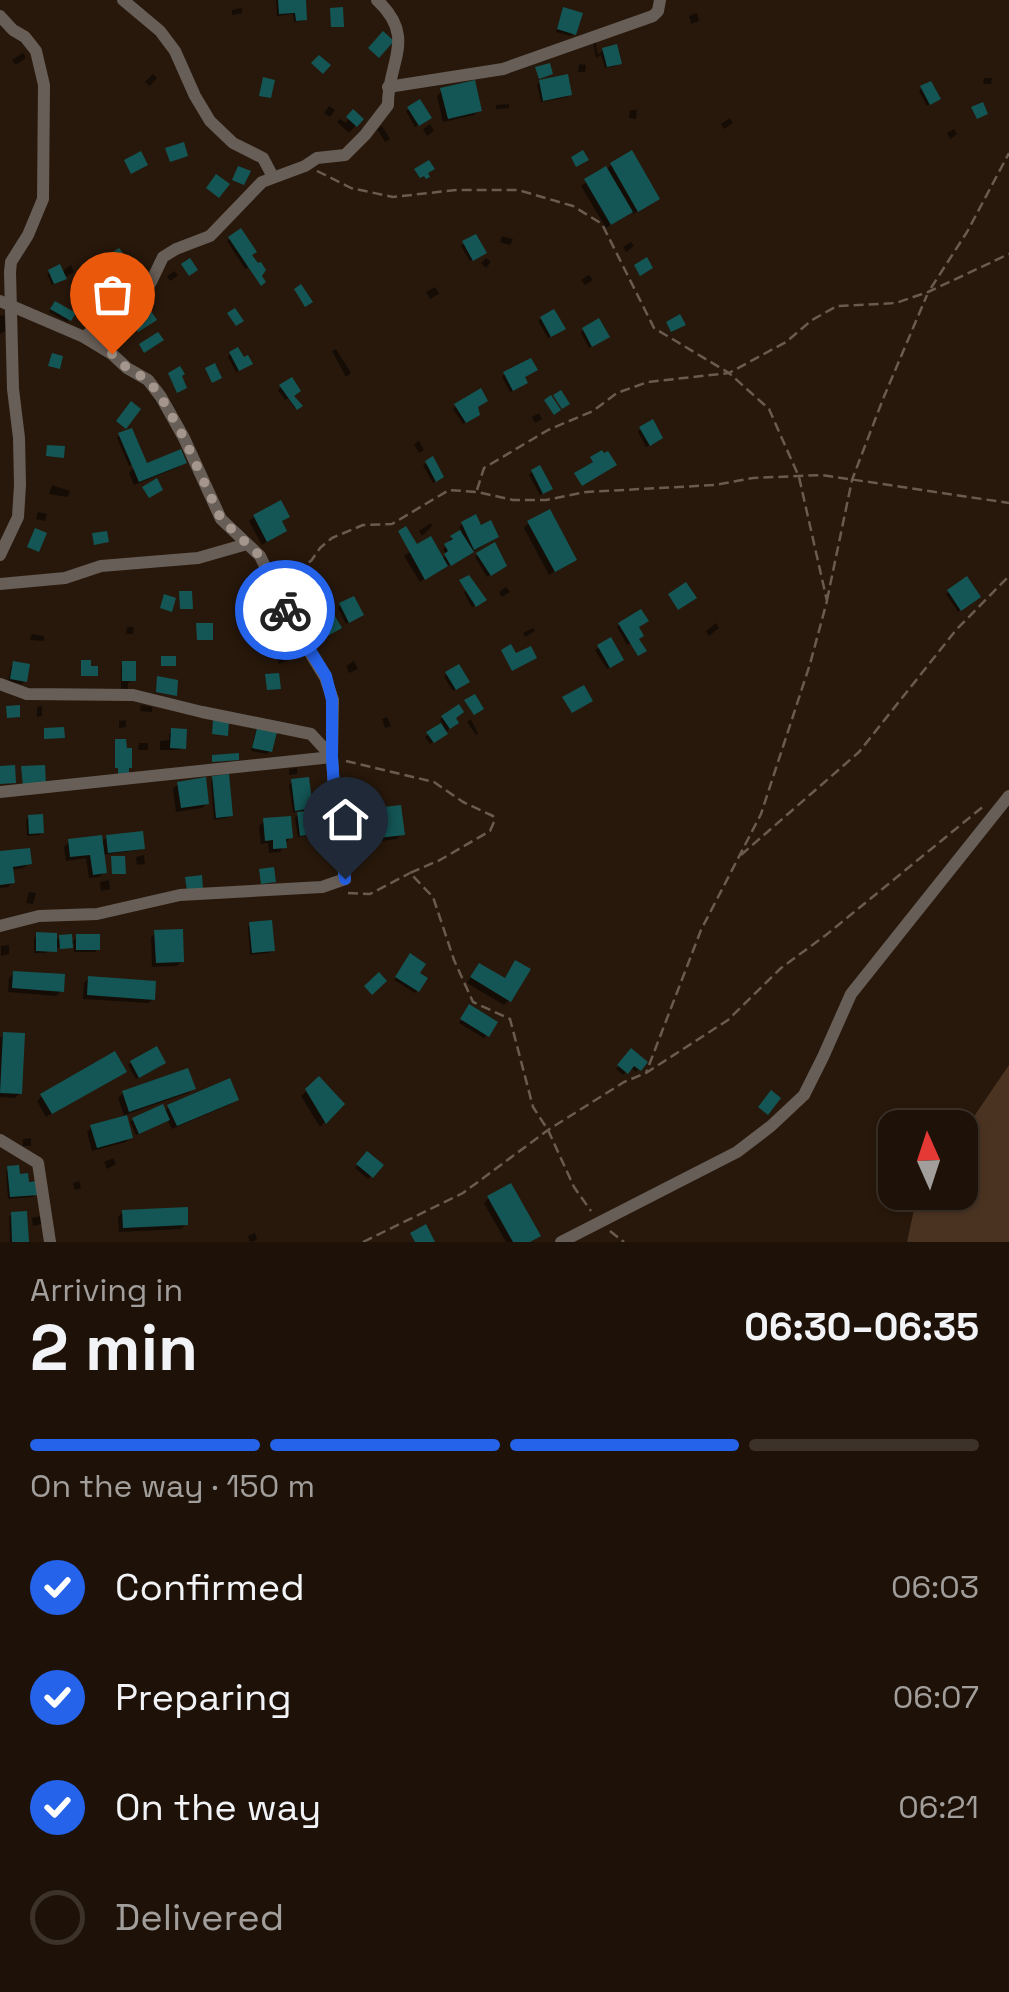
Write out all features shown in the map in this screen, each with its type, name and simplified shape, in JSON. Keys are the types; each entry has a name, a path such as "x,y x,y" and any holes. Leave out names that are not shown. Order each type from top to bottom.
{"street":[{"path":"123,0 176,50 194,96 210,121 233,143 264,158 273,176"},
{"path":"84,338 145,290 163,257 210,236 253,189 317,158 345,154 365,134 388,104 388,87 398,54 398,34 388,11 377,0"},
{"path":"388,87 504,69 653,16 660,0"},
{"path":"0,16 26,37 36,51 44,86 43,199 28,236 11,262 6,303 19,438 19,503 18,517 0,555"},
{"path":"0,926 39,916 97,914 180,895 322,887 345,879 336,819 334,716 326,676 295,628 260,556 221,519 184,438 148,380 84,338 6,303"},
{"path":"0,584 65,578 101,566 198,558 246,544"},
{"path":"0,684 27,694 134,695 311,734 332,757"},
{"path":"0,792 332,757"},
{"path":"561,1242 737,1152 804,1095 851,994 1009,796"},
{"path":"0,1140 38,1163 50,1242"}],"path":[{"path":"646,1074 702,930 762,814 827,602 852,480 882,398 928,292 968,232 1009,153"},
{"path":"305,166 352,188 393,197 456,190 518,190 573,206 602,224 654,328 729,374 769,409 799,477 827,602"},
{"path":"477,492 484,468 548,430 593,410 617,393 648,382 729,374 786,342 837,306 896,304 1009,254"},
{"path":"272,580 311,561 332,538 363,525 392,524 450,490 513,500 546,500 586,492 822,475 1009,503"},
{"path":"740,856 860,752 956,630 1009,576"},
{"path":"332,757 434,782 493,816 494,822 490,831 370,894 345,892 345,879"},
{"path":"364,1242 463,1193 548,1130 624,1082 646,1074 728,1020 780,968 994,797"},
{"path":"410,874 433,897 472,1002 510,1019 533,1107 574,1187 598,1221 624,1242"}],"shaded area":[{"path":"1009,1065 1009,1242 907,1242 914,1210 978,1210 978,1111"}],"building":[{"path":"278,0 306,0 307,20 296,21 295,13 279,14"},
{"path":"343,7 344,27 331,27 330,8"},
{"path":"563,7 583,13 576,35 557,29"},
{"path":"383,31 394,41 379,58 368,48"},
{"path":"617,44 622,64 607,67 602,48"},
{"path":"319,55 331,65 323,74 311,63"},
{"path":"550,63 553,74 539,79 535,67"},
{"path":"568,74 572,95 543,101 539,80"},
{"path":"263,77 275,80 271,98 259,96"},
{"path":"475,80 482,111 448,119 440,88"},
{"path":"931,81 941,99 930,105 920,86"},
{"path":"420,99 432,118 419,126 407,107"},
{"path":"983,102 988,114 977,119 971,107"},
{"path":"353,109 364,119 357,127 346,117"},
{"path":"184,142 188,156 170,162 165,148"},
{"path":"583,150 589,160 576,167 571,157"},
{"path":"632,150 660,199 638,212 610,163"},
{"path":"141,151 148,165 131,174 124,160"},
{"path":"429,160 435,169 428,173 430,177 420,178 414,169"},
{"path":"238,166 251,171 244,185 232,180"},
{"path":"606,166 633,212 611,225 584,179"},
{"path":"216,174 230,184 219,198 206,188"},
{"path":"241,228 257,252 252,255 266,270 262,276 266,282 261,286 228,237"},
{"path":"476,234 487,253 473,261 462,241"},
{"path":"119,248 129,261 117,270 107,256"},
{"path":"647,257 653,268 640,276 634,265"},
{"path":"190,258 198,270 189,276 181,264"},
{"path":"60,264 67,279 54,284 48,270"},
{"path":"301,284 313,302 305,307 294,289"},
{"path":"55,301 76,313 71,321 50,309"},
{"path":"147,305 157,320 138,332 128,317"},
{"path":"235,308 244,321 236,326 227,313"},
{"path":"554,309 566,329 551,337 540,317"},
{"path":"680,314 686,325 671,332 666,322"},
{"path":"599,318 610,337 592,347 582,328"},
{"path":"158,332 164,340 144,353 139,344"},
{"path":"238,347 253,364 239,371 229,352"},
{"path":"52,353 63,356 60,369 48,366"},
{"path":"531,358 538,370 525,377 528,383 513,391 503,372"},
{"path":"215,363 222,378 212,383 205,368"},
{"path":"180,366 187,388 177,393 168,373"},
{"path":"292,377 301,391 294,396 303,406 297,410 279,385"},
{"path":"481,388 488,401 478,407 480,415 466,423 454,404"},
{"path":"561,390 570,404 562,409 553,395"},
{"path":"551,395 561,410 554,415 544,400"},
{"path":"131,401 141,409 126,429 116,421"},
{"path":"653,419 663,438 650,446 639,427"},
{"path":"132,428 147,463 181,449 187,463 139,482 118,433"},
{"path":"47,445 65,446 64,458 46,456"},
{"path":"608,451 617,465 582,486 574,473 593,462 590,457"},
{"path":"433,456 444,477 436,482 425,461"},
{"path":"540,465 553,489 543,494 531,470"},
{"path":"157,478 163,490 149,498 142,487"},
{"path":"281,500 290,517 282,521 287,531 267,542 253,515"},
{"path":"550,509 577,560 555,572 527,521"},
{"path":"476,514 481,525 491,520 499,537 474,550 461,522"},
{"path":"406,526 417,544 431,536 448,566 425,580 398,531"},
{"path":"35,528 47,533 39,552 27,547"},
{"path":"460,530 474,552 451,566 444,554 448,551 444,544"},
{"path":"107,531 109,542 94,545 92,533"},
{"path":"495,542 507,566 491,576 476,553"},
{"path":"469,575 487,600 476,607 459,580"},
{"path":"967,576 981,597 961,611 947,590"},
{"path":"259,581 262,603 248,605 245,583"},
{"path":"686,582 697,598 678,610 668,594"},
{"path":"179,591 192,591 193,609 180,609"},
{"path":"164,594 176,598 172,612 160,608"},
{"path":"354,596 364,615 349,623 339,603"},
{"path":"641,609 649,621 639,627 644,636 639,639 647,651 638,656 618,623"},
{"path":"332,611 342,628 324,638 314,622"},
{"path":"196,623 213,623 213,640 197,640"},
{"path":"258,632 272,632 272,643 258,643"},
{"path":"611,637 624,660 610,668 597,645"},
{"path":"511,644 516,653 531,646 537,658 512,671 501,650"},
{"path":"161,656 176,656 176,666 161,666"},
{"path":"81,660 91,660 91,666 98,666 98,676 81,676"},
{"path":"13,661 30,664 27,682 10,679"},
{"path":"122,661 136,661 136,681 122,681"},
{"path":"459,664 470,682 456,690 445,672"},
{"path":"279,673 281,689 267,690 265,674"},
{"path":"157,676 178,680 177,696 156,692"},
{"path":"584,685 593,701 572,713 562,697"},
{"path":"475,694 484,709 474,715 464,700"},
{"path":"459,704 464,712 456,718 459,723 450,729 441,716"},
{"path":"20,705 20,717 7,718 6,706"},
{"path":"213,720 229,721 228,736 212,734"},
{"path":"441,723 448,734 434,743 426,732"},
{"path":"64,727 65,738 44,739 44,728"},
{"path":"171,728 187,729 186,749 170,748"},
{"path":"257,728 277,732 272,752 252,748"},
{"path":"115,739 126,739 127,748 132,748 129,776 118,776"},
{"path":"239,753 239,760 212,762 212,755"},
{"path":"15,765 16,783 0,784 0,766"},
{"path":"45,765 46,784 23,786 21,766"},
{"path":"229,774 233,816 216,818 212,776"},
{"path":"206,777 209,804 181,808 177,782"},
{"path":"309,777 313,808 295,811 291,779"},
{"path":"401,805 405,835 378,838 374,808"},
{"path":"333,810 334,817 325,818 326,829 300,836 297,812"},
{"path":"43,814 44,833 29,834 28,815"},
{"path":"291,816 293,838 286,839 287,848 273,849 273,840 265,841 263,818"},
{"path":"143,831 145,849 108,853 106,835"},
{"path":"102,835 107,873 93,875 90,855 70,857 68,839"},
{"path":"30,848 32,864 13,867 15,883 0,885 0,851"},
{"path":"111,856 125,856 126,874 112,874"},
{"path":"274,867 276,882 261,884 259,869"},
{"path":"202,875 203,889 187,891 185,877"},
{"path":"272,920 275,951 252,953 249,922"},
{"path":"183,929 184,962 156,963 154,930"},
{"path":"36,932 57,933 57,952 36,951"},
{"path":"72,934 73,948 60,949 59,935"},
{"path":"76,934 100,934 100,950 76,950"},
{"path":"410,953 426,964 420,973 428,978 419,992 395,977"},
{"path":"515,960 531,969 511,1002 470,977 479,963 505,978"},
{"path":"13,971 65,974 64,992 12,988"},
{"path":"379,972 387,981 372,995 364,986"},
{"path":"88,976 156,981 155,1000 87,995"},
{"path":"469,1004 498,1022 489,1037 460,1019"},
{"path":"3,1032 25,1033 22,1094 0,1093"},
{"path":"157,1046 166,1063 139,1078 130,1061"},
{"path":"631,1048 648,1062 641,1071 634,1066 628,1074 617,1065"},
{"path":"115,1051 127,1072 52,1114 40,1094"},
{"path":"188,1068 196,1089 129,1112 122,1091"},
{"path":"319,1076 345,1104 326,1124 305,1089"},
{"path":"230,1078 239,1100 177,1126 167,1105"},
{"path":"771,1090 781,1098 768,1115 758,1107"},
{"path":"163,1104 170,1120 139,1134 132,1118"},
{"path":"127,1115 133,1138 97,1148 90,1125"},
{"path":"367,1151 384,1165 373,1178 356,1164"},
{"path":"19,1165 20,1174 28,1173 29,1182 38,1181 39,1195 10,1197 7,1166"},
{"path":"511,1183 541,1236 530,1242 513,1242 487,1196"},
{"path":"188,1207 188,1225 123,1228 122,1210"},
{"path":"27,1211 29,1242 12,1242 11,1212"},
{"path":"426,1224 435,1242 415,1242 410,1233"}],"way so far":[{"path":"112,354 148,380 161,397 221,519 260,556 285,610"}],"route":[{"path":"285,610 326,676 332,700 336,819 345,879"}]}
